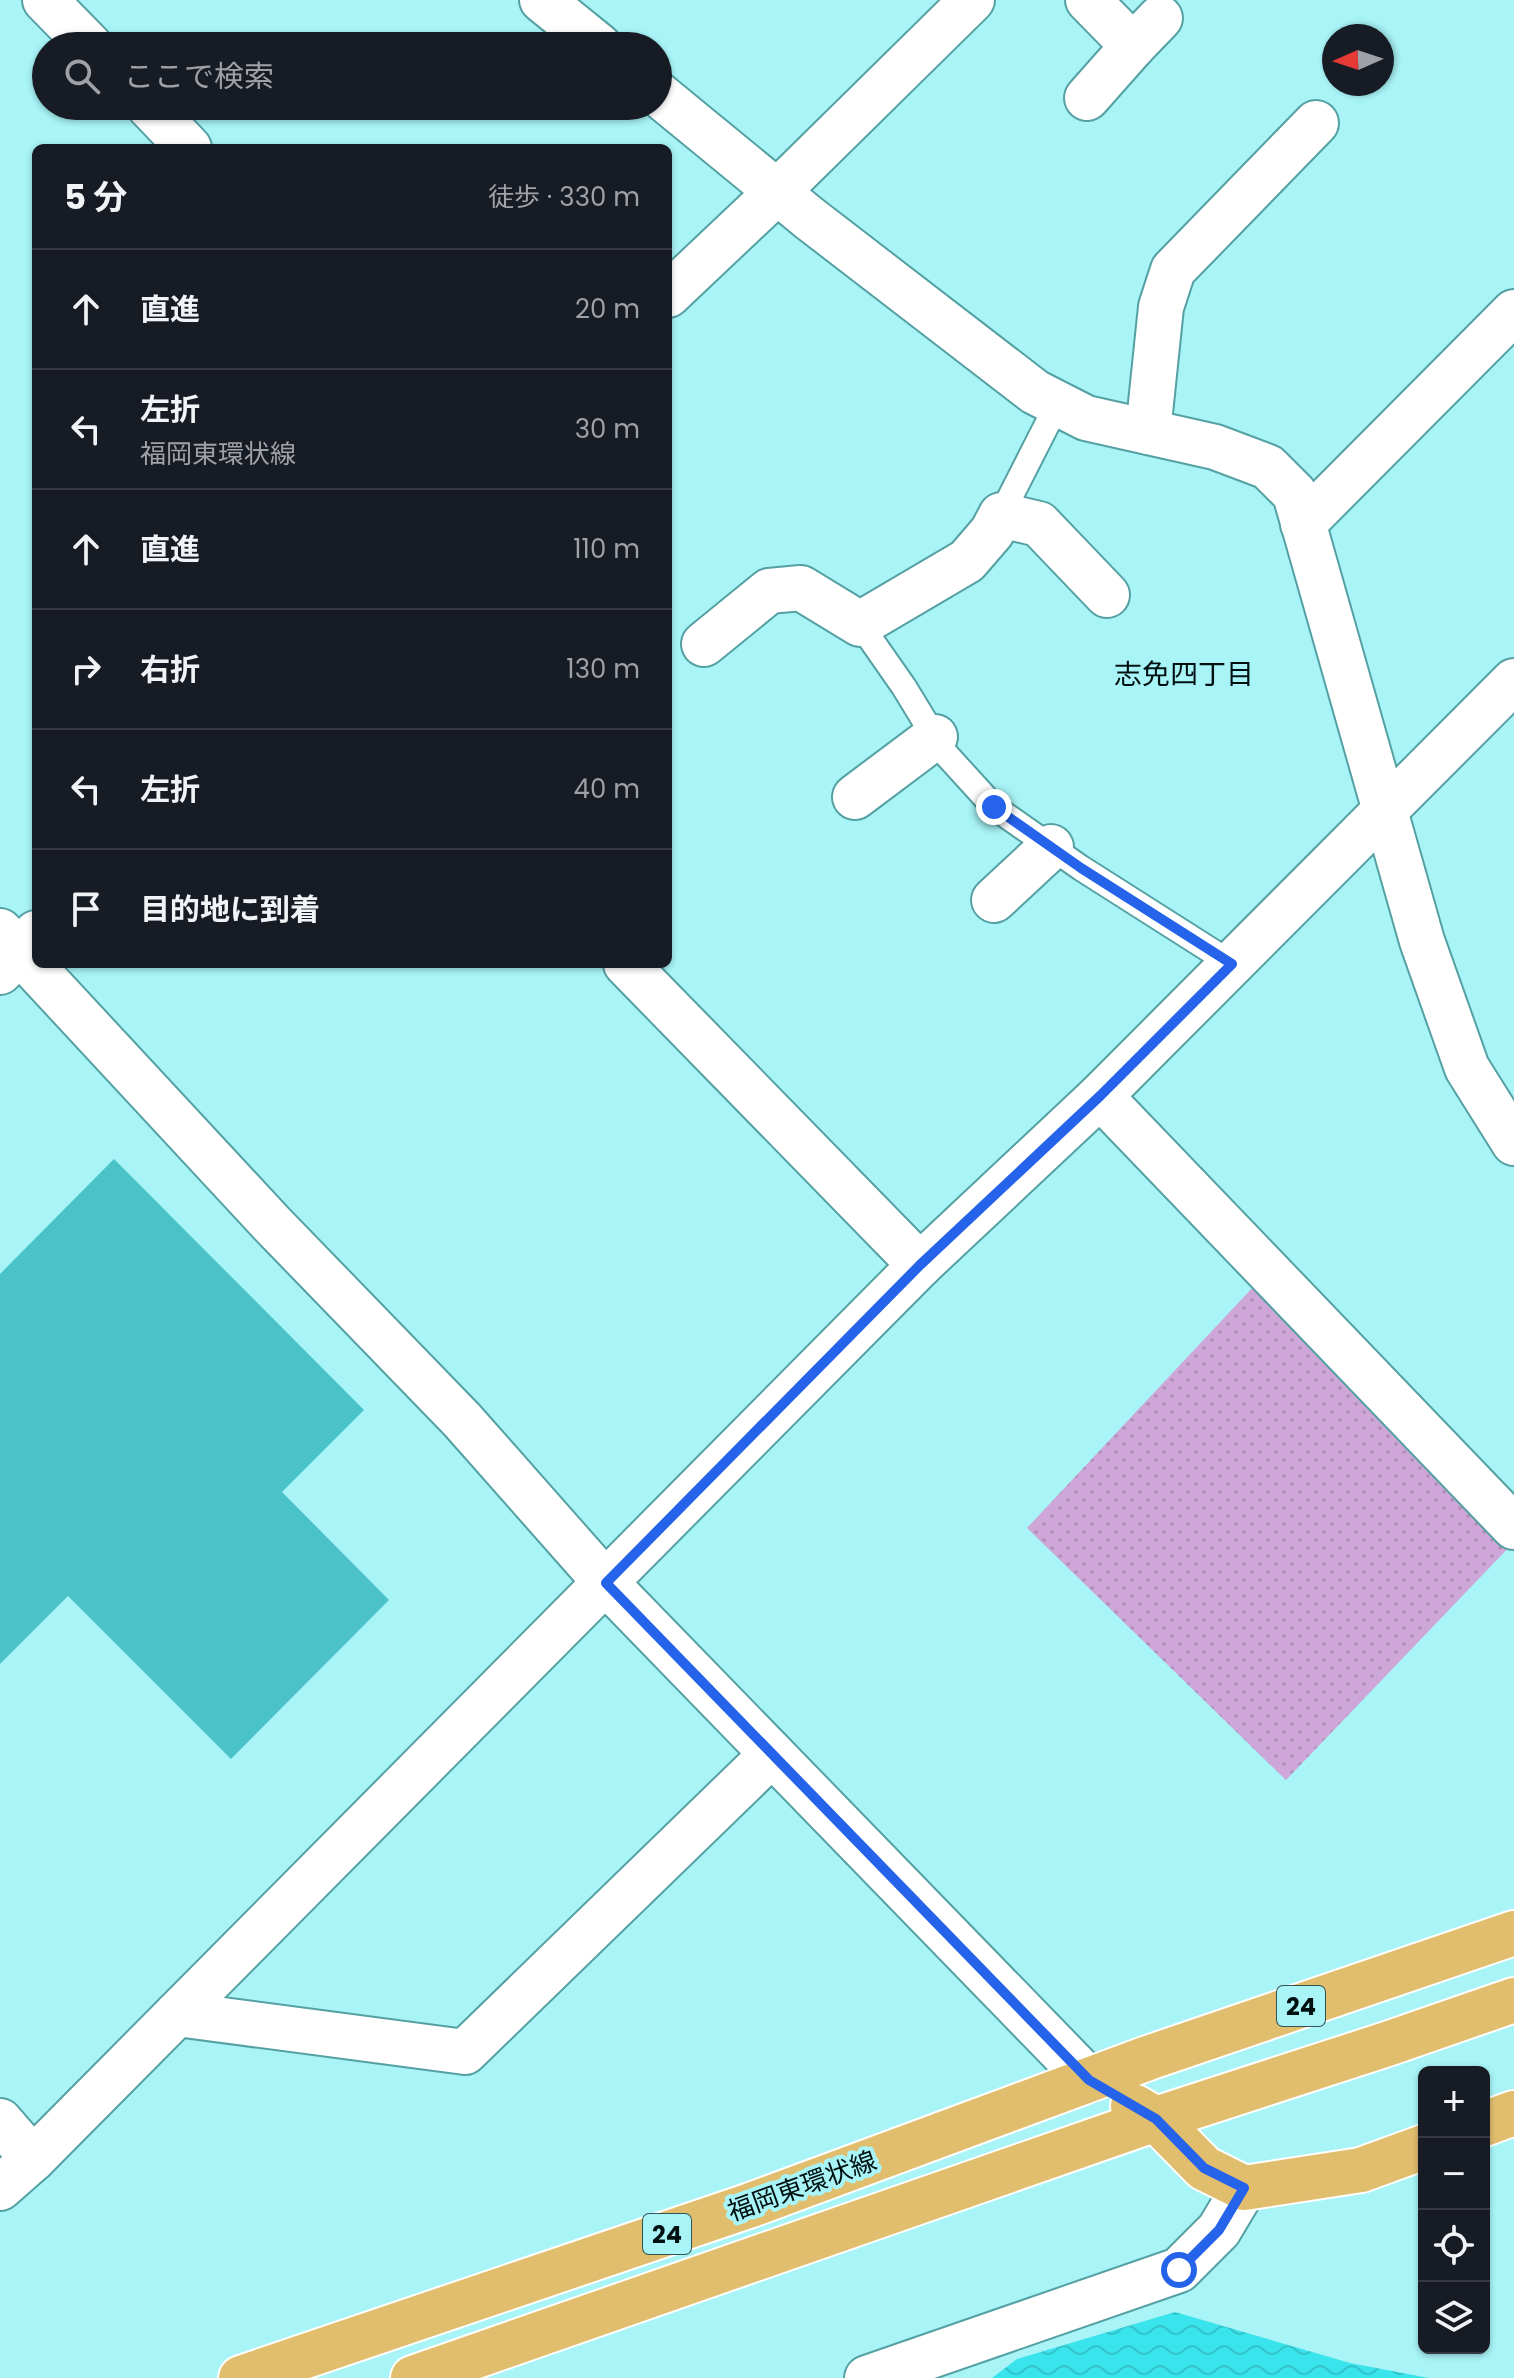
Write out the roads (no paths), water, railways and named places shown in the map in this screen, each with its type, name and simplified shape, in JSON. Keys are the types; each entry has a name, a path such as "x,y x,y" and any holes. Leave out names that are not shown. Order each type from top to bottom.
{"main road":[{"name":"福岡東環状線","path":"241,2378 751,2205 1089,2080 1514,1933"},
{"name":"福岡東環状線","path":"413,2378 1156,2119 1514,2000"},
{"path":"1089,2080 1156,2119 1204,2168 1244,2188 1361,2170 1418,2149"},
{"path":"1490,2122 1514,2113"}],"street":[{"path":"45,0 76,32"},
{"path":"542,0 582,32"},
{"path":"672,291 972,0"},
{"path":"1087,98 1147,32 1088,0"},
{"path":"672,105 809,218 1035,392 1086,418 1215,447 1268,467 1295,494 1422,941 1467,1068 1514,1143"},
{"path":"162,120 185,144"},
{"path":"1148,432 1161,307 1173,270 1316,123"},
{"path":"1303,524 1514,312"},
{"path":"704,644 769,591 801,588 860,624 967,561 992,532 1001,515 1039,524 1107,595"},
{"path":"0,2188 33,2159 920,1265 1100,1096 1514,681"},
{"path":"855,797 935,737"},
{"path":"994,900 1051,847"},
{"path":"14,946 32,965"},
{"path":"34,968 272,1224 462,1420 606,1583 1089,2080"},
{"path":"630,968 920,1265"},
{"path":"1100,1096 1514,1527"},
{"path":"177,2014 465,2052 772,1754"},
{"path":"0,2121 33,2159"},
{"path":"867,2378 1179,2270 1219,2230 1244,2188"}],"lane":[{"path":"1001,515 1058,403"},
{"path":"860,624 943,751 994,807 1164,923 1232,964"}],"water":[{"path":"1175,2312 1350,2363 1429,2378 992,2378 1017,2359"}],"district":[{"name":"志免四丁目","path":"1184,674"}]}
